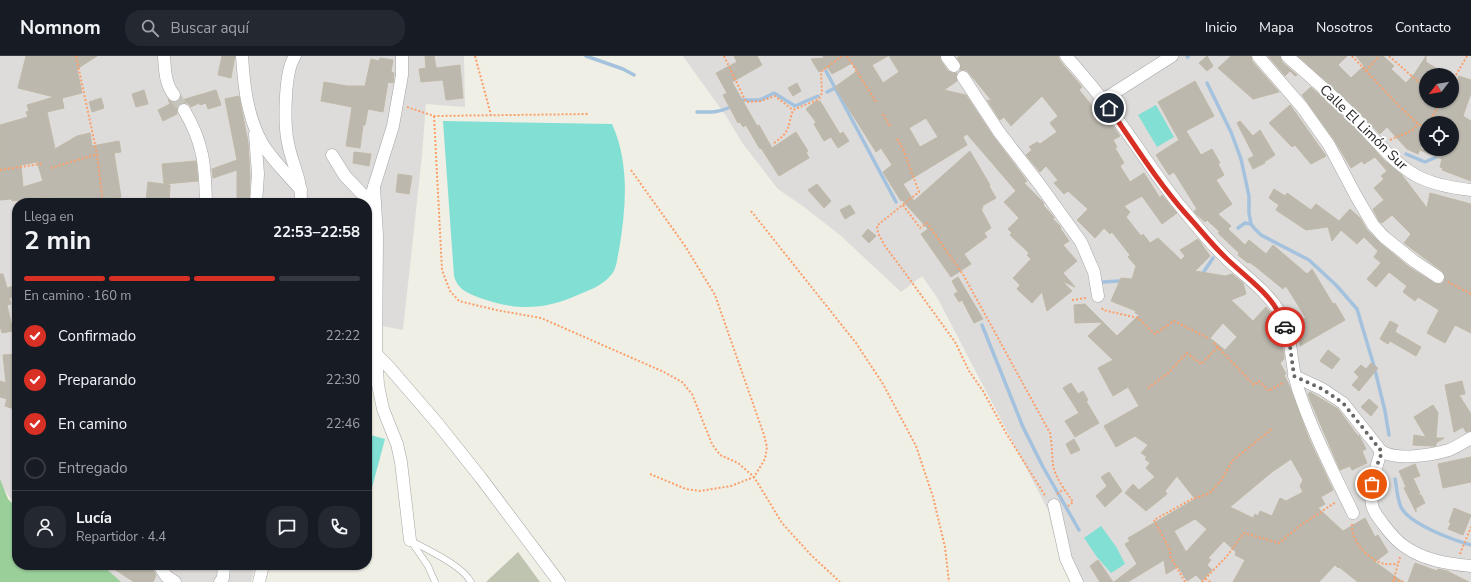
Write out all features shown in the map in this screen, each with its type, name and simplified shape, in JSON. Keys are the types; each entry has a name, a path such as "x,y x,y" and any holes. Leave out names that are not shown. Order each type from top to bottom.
{"street":[{"path":"164,56 167,84 174,96"},
{"path":"242,56 244,85 248,109 254,127 262,144 301,190"},
{"path":"295,56 287,79 286,127 288,144 300,182 301,198"},
{"path":"370,198 393,126 402,74 402,56"},
{"path":"1066,56 1103,100 1157,177 1184,212 1226,258 1262,290 1281,314 1288,334 1294,376 1321,447 1353,513"},
{"path":"1103,100 1172,56"},
{"path":"1258,56 1302,107 1329,145 1373,225 1384,237 1414,261 1438,277"},
{"name":"Calle El Limón Sur","path":"1287,56 1352,115 1403,166 1415,174 1443,185 1471,190"},
{"path":"963,77 999,132 1081,242 1094,272 1098,296"},
{"path":"184,110 200,143 206,181 206,198"},
{"path":"254,127 258,174 256,198"},
{"path":"332,155 345,176 362,198"},
{"path":"372,333 377,236 374,187"},
{"path":"372,353 408,389 457,448 559,582"},
{"path":"372,357 383,409 397,444 401,462 410,540"},
{"path":"1294,376 1322,389 1343,403 1382,452 1394,456 1438,452 1450,449 1471,438"},
{"path":"1382,452 1373,476 1371,492 1372,507 1392,536 1404,546 1423,556 1451,564 1471,566"},
{"path":"1055,500 1066,558 1077,582"},
{"path":"162,570 166,576 175,582"},
{"path":"220,582 223,578 224,570"},
{"path":"258,582 262,570"}],"lane":[{"path":"410,540 428,566 436,582"},
{"path":"410,540 456,567 465,574 471,582"}],"path":[{"path":"76,56 97,154 102,198"},
{"path":"475,56 491,115"},
{"path":"724,56 746,102 761,101 775,96 793,110"},
{"path":"793,110 819,99 822,93 822,72 842,56"},
{"path":"847,56 876,102"},
{"path":"1352,56 1418,124 1406,134 1396,137 1381,145"},
{"path":"1366,71 1379,56"},
{"path":"1389,56 1419,81"},
{"path":"1459,70 1467,56"},
{"path":"397,103 434,116 590,114"},
{"path":"774,143 788,131 793,110"},
{"path":"883,114 890,126"},
{"path":"434,116 442,270 450,291 459,300 496,310 541,318 664,372 682,382 692,394 712,444 720,455 738,463 754,477 782,523 806,550 840,582"},
{"path":"897,139 903,150 919,192 880,222 877,226 881,240 955,342 969,371 983,391 1043,494 1055,500 1064,489"},
{"path":"51,168 97,154"},
{"path":"0,170 40,164 43,165"},
{"path":"631,170 686,246 715,295 764,435 766,447 765,459 754,477 731,486 700,491 686,489 650,474"},
{"path":"902,205 920,228 927,223 964,276 1050,433 1053,466 1064,489 1073,502 1069,505"},
{"path":"751,211 856,343 887,390 916,446 933,497 945,547 949,582"},
{"path":"1438,277 1471,294"},
{"path":"1098,296 1103,310 1138,318 1155,334 1174,321 1208,338"},
{"path":"1214,343 1254,385 1259,381 1269,391 1294,376"},
{"path":"1148,388 1168,373 1187,352 1201,364 1218,347"},
{"path":"1185,582 1170,556 1170,550 1154,520 1192,498 1211,492 1222,479 1233,460 1272,429"},
{"path":"1202,582 1227,556 1244,533 1279,542 1345,496"},
{"path":"1353,513 1351,532 1360,547 1381,563 1398,564"},
{"path":"1460,551 1466,535 1471,527"},
{"path":"1393,582 1404,546"},
{"path":"1205,579 1211,582"},
{"path":"1394,579 1404,582"}],"shaded area":[{"path":"0,56 464,56 465,107 426,104 403,330 372,324 372,198 12,198 12,501 0,483"},
{"path":"683,56 1471,56 1471,582 1073,582 1067,571 1053,532 1048,510 938,299 922,276 901,292 840,235 778,189 743,144 726,116"},
{"path":"1156,105 1174,137 1157,147 1138,115"},
{"path":"443,121 612,124 622,155 625,186 625,202 621,234 613,273 597,286 589,290 567,299 543,306 519,307 506,305 480,298 461,288 454,276"},
{"path":"372,435 385,439 372,488"},
{"path":"1101,526 1117,548 1125,564 1111,573 1097,557 1084,538"},
{"path":"518,552 540,582 486,582"},
{"path":"83,570 254,570 251,582 99,582"}],"green space":[{"path":"0,479 8,499 12,503 12,570 108,570 121,582 0,582"}],"building":[{"path":"26,56 97,56 77,69 82,93 62,98 64,108 47,112 55,149 77,136 90,133 92,146 119,141 121,152 114,153 121,197 49,197 12,198 0,200 0,125 28,117 26,112 29,111 27,105 54,97 18,88","holes":["37,162 43,181 23,187 21,165"]},
{"path":"222,56 235,56 231,78 218,75"},
{"path":"425,56 434,56 437,68 460,65 463,98 446,100 443,80 421,82 419,69 426,68"},
{"path":"734,56 757,56 762,65 732,82 757,126 759,125 772,148 796,132 808,151 806,152 809,158 779,176 761,148 760,149 746,125 743,127 740,122 738,123 723,95 727,93 716,73 737,62"},
{"path":"823,56 888,56 872,65 883,83 899,72 889,56 940,56 941,61 948,71 957,73 957,81 944,90 966,95 993,136 1027,181 1024,183 1043,202 1043,205 1054,217 1053,219 1061,227 1060,228 1069,241 1063,245 1077,261 1063,273 1075,287 1062,281 1072,291 1047,311 1042,292 1032,303 1017,289 1020,285 1013,278 1031,259 1027,255 1029,253 1010,235 1012,233 1008,229 1019,218 1004,202 1016,191 967,134 963,137 967,145 903,184 914,201 970,151 990,185 989,186 996,198 982,206 983,208 981,209 991,228 984,233 987,237 964,254 971,264 951,277 921,234 928,229 902,200 901,201 883,172 892,165 881,148 876,152 835,87 857,71 852,63 832,74 827,67 819,72 811,59 824,58","holes":["926,118 938,137 920,147 909,128"]},
{"path":"960,56 1058,56 1060,61 1082,87 1079,90 1094,108 1098,106 1120,136 1113,140 1117,147 1115,148 1124,163 1120,166 1130,182 1144,173 1160,198 1162,195 1177,213 1162,224 1142,196 1124,206 1130,212 1126,217 1141,236 1143,234 1150,243 1158,238 1181,260 1185,256 1180,250 1198,239 1210,256 1195,271 1225,276 1232,274 1243,283 1246,294 1231,300 1253,321 1266,307 1273,316 1267,322 1280,334 1284,359 1280,363 1286,374 1284,375 1309,439 1333,490 1321,497 1325,504 1318,508 1343,531 1365,518 1375,537 1378,535 1388,552 1375,562 1403,582 1358,582 1335,565 1319,582 1233,582 1245,560 1235,555 1236,552 1224,541 1208,558 1211,560 1207,565 1212,570 1202,581 1196,575 1187,581 1178,567 1166,574 1164,560 1128,582 1114,582 1137,564 1125,544 1130,541 1128,538 1195,499 1177,476 1165,491 1167,494 1146,511 1125,493 1133,484 1139,490 1155,477 1146,468 1150,463 1145,459 1147,457 1141,453 1148,445 1135,436 1116,447 1104,426 1139,406 1128,387 1113,396 1098,368 1113,360 1088,336 1103,322 1117,336 1139,315 1135,313 1136,311 1111,301 1121,278 1132,279 1136,266 1128,257 1130,255 1112,232 1110,234 1104,228 1095,238 1077,220 1088,209 1068,191 1064,194 1054,183 1058,180 1046,166 1040,172 1026,155 1032,150 1029,147 1037,142 1040,144 1057,132 1050,123 1058,116 1042,96 1011,126 1004,117 1000,120 987,100 992,101 969,73 966,70 960,70 961,65 957,58","holes":["1223,323 1237,337 1225,350 1210,338","1291,459 1303,480 1300,486 1303,492 1286,501 1280,498 1272,516 1260,511 1258,516 1255,514 1253,518 1230,507 1272,472","1195,519 1207,529 1186,552 1174,531"]},
{"path":"1207,56 1213,66 1207,71 1199,63"},
{"path":"1231,56 1251,56 1252,61 1279,92 1253,99 1218,68"},
{"path":"1268,56 1280,56 1282,62 1297,75 1295,76 1290,71 1285,76"},
{"path":"1298,56 1347,56 1338,65 1351,78 1364,66 1356,56 1383,56 1394,66 1391,69 1406,83 1415,73 1426,56 1426,62 1436,68 1419,68 1419,108 1459,108 1459,76 1471,80 1471,93 1463,116 1471,121 1471,181 1442,170 1443,168 1440,167 1442,159 1435,156 1459,156 1459,116 1419,116 1418,154 1407,149 1387,127 1380,134 1350,103"},
{"path":"380,58 393,60 391,72 394,73 393,83 388,82 383,112 368,109 365,125 363,125 360,148 346,146 352,107 321,101 324,82 347,86 365,86 371,59 379,61"},
{"path":"1195,81 1214,116 1186,131 1201,155 1212,149 1220,163 1218,164 1224,175 1216,180 1232,204 1218,214 1231,226 1228,229 1245,245 1249,240 1266,254 1273,245 1307,274 1312,269 1333,304 1335,303 1345,320 1300,346 1300,334 1306,331 1300,321 1306,318 1286,286 1283,289 1256,267 1238,255 1239,253 1218,233 1220,232 1207,220 1205,222 1196,214 1194,211 1197,209 1174,172 1169,175 1156,155 1179,140 1158,102"},
{"path":"797,83 801,91 793,96 788,88"},
{"path":"1311,87 1348,121 1385,161 1401,174 1427,208 1430,193 1471,204 1471,333 1455,325 1445,343 1427,333 1439,310 1418,297 1415,301 1403,292 1407,286 1389,272 1376,287 1367,279 1381,263 1374,257 1378,251 1364,237 1357,244 1341,230 1332,241 1328,227 1306,230 1276,210 1279,205 1269,198 1274,189 1285,196 1287,193 1311,210 1316,204 1339,221 1350,209 1360,218 1367,230 1379,242 1409,267 1434,283 1441,284 1444,281 1445,277 1442,271 1404,243 1411,234 1392,215 1382,223 1379,221 1373,209 1384,200 1374,188 1384,179 1381,176 1387,171 1375,157 1364,164 1362,161 1351,168 1335,141 1302,95"},
{"path":"144,90 148,104 136,107 132,94"},
{"path":"216,90 221,105 208,109 206,103 200,105 199,103 191,107 188,103 181,103 177,106 177,114 163,121 158,110 170,104 168,99 171,102 175,102 181,98 182,100"},
{"path":"239,96 248,142 250,178 249,198 237,198 237,170 213,178 212,169 237,160 225,99"},
{"path":"101,98 104,108 92,112 89,102"},
{"path":"816,101 820,101 840,134 843,132 849,141 838,148 831,137 824,141 814,124 816,122 806,109"},
{"path":"1290,105 1326,156 1311,164 1295,145 1292,147 1269,123"},
{"path":"1240,121 1253,136 1260,130 1275,155 1264,162 1265,163 1253,169 1248,159 1254,156 1237,123"},
{"path":"354,152 371,154 369,166 353,163"},
{"path":"196,161 198,181 164,184 162,164"},
{"path":"398,174 412,176 409,194 396,192"},
{"path":"148,182 170,185 169,198 146,198"},
{"path":"817,184 831,201 824,208 808,190"},
{"path":"850,205 855,213 845,219 840,210"},
{"path":"868,229 876,236 869,243 862,236"},
{"path":"0,274 3,274 7,288 12,286 12,297 9,298 11,304 7,305 12,331 2,333 0,326"},
{"path":"958,277 983,319 974,323 962,300 959,302 954,294 958,292 952,281"},
{"path":"1085,304 1103,322 1075,323 1074,305"},
{"path":"1390,321 1398,325 1395,332 1421,347 1416,356 1390,341 1388,344 1380,339"},
{"path":"1328,350 1340,359 1332,369 1320,361"},
{"path":"12,354 12,408 5,406 7,399 0,397 0,381 6,383 3,355"},
{"path":"1371,363 1378,368 1359,391 1352,385 1359,377 1354,372 1361,365 1366,369"},
{"path":"1462,381 1465,394 1459,395 1471,414 1471,431 1466,432 1463,427 1454,432 1445,385"},
{"path":"1071,383 1078,394 1083,391 1088,400 1086,401 1099,423 1075,437 1065,421 1079,413 1063,388"},
{"path":"1310,392 1338,409 1358,436 1359,435 1366,449 1362,451 1367,463 1352,470 1350,466 1340,470 1311,402 1308,394"},
{"path":"1369,399 1378,407 1371,416 1361,407"},
{"path":"1433,405 1438,413 1436,438 1444,438 1436,443 1436,446 1413,445 1414,435 1426,437 1414,417"},
{"path":"1074,439 1080,450 1071,454 1066,444"},
{"path":"1471,457 1471,482 1443,488 1438,464"},
{"path":"1415,464 1420,476 1413,478 1420,493 1415,494 1421,495 1425,503 1416,508 1416,512 1404,488 1406,487 1399,471"},
{"path":"1109,472 1122,491 1105,507 1096,496 1107,486 1101,477"},
{"path":"1454,508 1471,515 1463,535 1448,529 1451,523 1449,522"},
{"path":"1098,560 1113,582 1100,582 1090,566"},
{"path":"1415,563 1437,571 1438,569 1447,571 1469,582 1408,582"},
{"path":"116,570 153,570 156,575 153,582 134,582"}],"waterway":[{"path":"586,56 623,69 634,75"},
{"path":"826,71 896,202"},
{"path":"1207,83 1231,132 1241,159 1249,196 1249,213 1251,224 1261,235 1309,260 1336,285 1357,309 1374,366 1389,435"},
{"path":"827,92 835,88"},
{"path":"743,100 760,100 774,93 795,106 818,96"},
{"path":"697,112 709,112 728,108"},
{"path":"1406,154 1425,162 1439,156"},
{"path":"1238,228 1245,223 1251,224"},
{"path":"1201,276 1213,258"},
{"path":"1103,282 1119,281"},
{"path":"982,325 1023,427 1043,467 1079,530"},
{"path":"1395,479 1400,504 1406,513 1422,525 1432,530 1471,545"}],"tunnel":[{"path":"174,95 184,110"}],"way so far":[{"path":"1285,327 1288,334 1294,376 1322,389 1343,403 1382,452 1373,476 1372,484"}],"route":[{"path":"1109,108 1157,177 1184,212 1226,258 1262,290 1273,302 1281,314 1285,327"}]}
